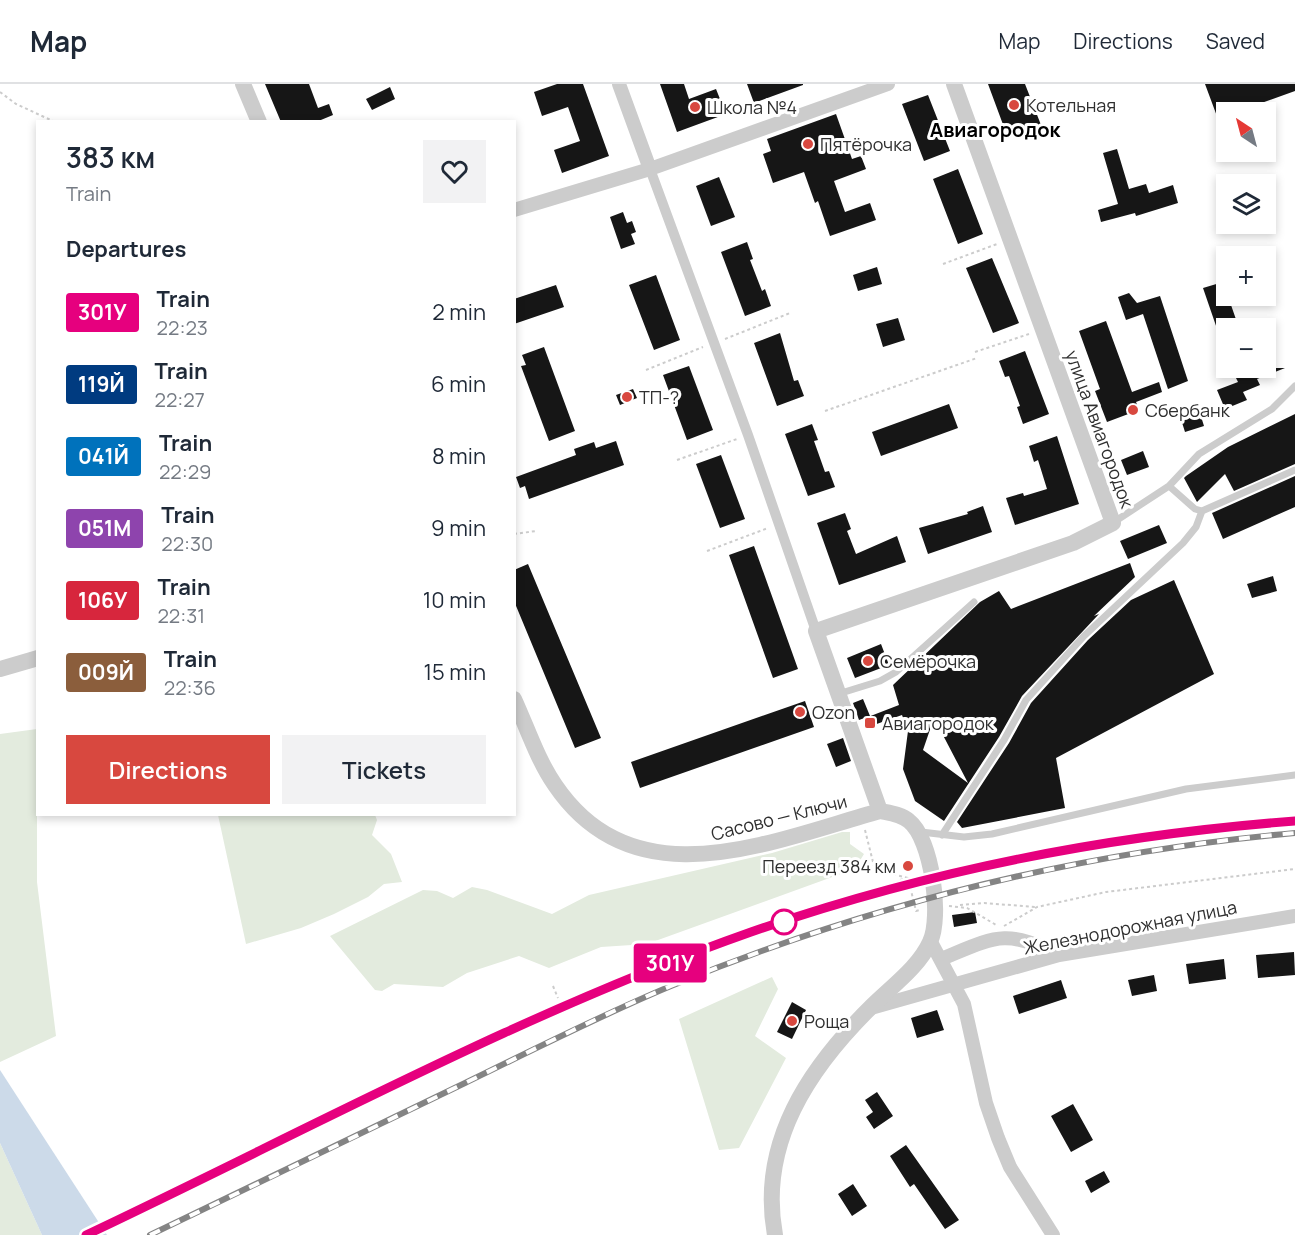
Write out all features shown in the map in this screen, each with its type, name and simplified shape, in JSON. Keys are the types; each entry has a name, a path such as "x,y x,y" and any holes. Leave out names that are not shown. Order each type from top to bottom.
{"street":[{"path":"243,84 258,120"},
{"path":"620,84 748,435 880,811 900,815 918,831 935,897 936,920 931,942 914,964 869,1008 821,1063 795,1102 785,1125 772,1172 775,1235"},
{"path":"516,209 650,169 888,84"},
{"name":"улица Авиагородок","path":"816,631 1073,543 1113,523 954,84"},
{"path":"0,669 36,659"},
{"name":"Сасово — Ключи","path":"516,704 545,769 570,804 602,831 642,850 684,856 708,855 754,846 880,811"},
{"name":"Железнодорожная улица","path":"869,1008 1059,955 1295,916"},
{"path":"941,959 977,944 1009,936 1031,941 1059,955"},
{"path":"931,942 954,983 970,1024 986,1103 1010,1167 1053,1235"}],"lane":[{"path":"1113,523 1169,486 1199,454 1272,410 1295,386"},
{"path":"1169,486 1195,509 1202,511 1295,470"},
{"path":"942,835 1004,740 1026,700 1084,636 1183,543 1196,527 1202,511"},
{"path":"838,694 880,681 896,672 974,602"},
{"path":"918,831 942,835 992,834 1186,789 1295,775"}],"path":[{"path":"0,92 16,104 51,120"},
{"path":"943,264 1011,238"},
{"path":"646,370 790,313"},
{"path":"975,352 1044,330"},
{"path":"825,411 977,358"},
{"path":"677,460 748,435"},
{"path":"707,550 779,524"},
{"path":"516,534 536,531"},
{"path":"862,816 875,870"},
{"path":"867,869 908,878"},
{"path":"955,906 984,903 1038,907 1106,892 1295,869"},
{"path":"977,944 1038,907"},
{"path":"553,986 558,998"}],"shaded area":[{"path":"36,729 37,882 56,1036 0,1062 0,734"},
{"path":"218,816 375,816 377,820 372,835 391,854 402,882 384,884 368,897 301,928 246,944"},
{"path":"842,832 850,832 850,844 864,854 856,867 846,872 647,944 601,947 549,968 519,956 467,973 443,987 394,984 382,991 375,990 330,936 423,890 437,891 453,898 472,887 487,890 552,914 589,895 772,853"},
{"path":"772,977 778,989 755,1036 786,1058 739,1148 719,1150 679,1019"},
{"path":"0,1143 42,1235 0,1235"}],"water":[{"path":"0,1070 107,1235 42,1235 0,1143"}],"building":[{"path":"265,84 309,84 318,108 329,104 333,115 321,120 280,120"},
{"path":"557,84 583,84 609,156 562,173 554,150 580,141 568,107 542,116 534,92"},
{"name":"Школа №4","path":"660,84 684,84 689,99 716,89 726,114 677,132"},
{"path":"747,84 803,84 803,85 754,103"},
{"name":"Котельная","path":"988,84 1025,84 1041,125 1008,138"},
{"path":"1205,84 1295,84 1295,91 1264,102 1216,102 1216,114"},
{"path":"390,87 395,99 372,110 366,99"},
{"path":"928,95 950,151 924,161 902,104"},
{"path":"836,114 852,159 861,156 866,169 834,181 845,212 870,203 876,220 830,236 818,201 815,203 804,172 773,183 763,154 771,151 767,139"},
{"path":"1117,149 1129,189 1146,184 1149,193 1173,185 1178,203 1136,216 1135,213 1101,222 1098,210 1118,204 1103,153"},
{"path":"958,169 983,234 958,244 933,179"},
{"path":"719,177 735,217 711,226 696,186"},
{"path":"623,212 627,223 632,221 636,232 631,234 635,244 621,249 610,217"},
{"path":"747,242 753,259 750,260 762,291 765,289 771,306 745,316 721,252"},
{"path":"992,258 1019,323 993,333 966,268"},
{"path":"877,267 882,284 858,291 853,275"},
{"path":"656,275 680,340 654,350 629,285"},
{"path":"1216,284 1216,306 1231,306 1236,318 1216,318 1216,326 1203,288"},
{"path":"556,285 564,307 516,323 516,298"},
{"path":"1129,293 1137,303 1160,296 1188,381 1168,389 1143,314 1126,320 1118,297"},
{"path":"898,318 905,340 883,347 876,324"},
{"path":"1106,321 1132,392 1159,382 1162,392 1136,402 1139,410 1107,422 1095,391 1100,389 1079,331"},
{"path":"780,333 794,381 798,380 804,396 777,406 754,343"},
{"path":"544,347 575,431 549,441 521,366 526,365 522,355"},
{"path":"1025,351 1049,414 1023,424 1017,407 1020,406 1009,376 1005,377 999,361"},
{"path":"689,366 713,430 687,440 663,375"},
{"path":"1236,378 1260,378 1257,379 1260,385 1243,392 1247,400 1225,409 1217,390 1238,382"},
{"name":"ТП-?","path":"633,389 637,398 620,405 616,395"},
{"path":"949,404 958,428 881,456 872,432"},
{"path":"1198,407 1204,426 1185,432 1179,413"},
{"path":"1295,414 1295,464 1234,491 1225,474 1197,502 1184,478 1186,476 1228,447"},
{"path":"812,424 818,440 814,441 825,472 829,471 835,487 808,496 785,434"},
{"path":"1057,436 1079,504 1015,525 1006,498 1023,493 1024,496 1047,489 1038,460 1034,462 1029,446"},
{"path":"616,441 624,465 529,499 525,486 520,488 516,477 576,455 574,449 594,442 596,448"},
{"path":"1143,451 1149,467 1127,475 1121,460"},
{"path":"721,455 745,519 720,528 696,464"},
{"path":"1295,476 1295,507 1223,539 1212,513"},
{"path":"983,506 992,532 928,554 919,528 968,514 967,512"},
{"path":"845,513 851,529 847,531 856,554 897,536 906,562 839,585 817,523"},
{"path":"1159,525 1167,543 1128,559 1120,541"},
{"path":"754,546 798,669 773,678 729,555"},
{"path":"1130,563 1135,577 1094,616 1099,614 1022,696 999,737 944,821 915,801 903,769 908,731 902,715 871,726 868,717 899,705 893,685 980,602 999,591 1011,609","holes":["934,718 968,783 923,750"]},
{"path":"528,564 601,738 575,748 516,606 516,569"},
{"path":"1273,576 1277,591 1252,598 1247,584"},
{"path":"1174,580 1214,674 1056,758 1065,808 962,828 957,822 1009,743 1031,703 1088,640 1131,600"},
{"name":"Семёрочка","path":"881,644 889,665 855,678 847,658"},
{"path":"863,699 870,716 859,720 853,703"},
{"path":"805,701 814,727 640,788 631,762"},
{"path":"843,738 851,761 836,767 827,744"},
{"path":"975,912 977,923 954,927 952,915"},
{"path":"1294,952 1295,975 1258,978 1256,955"},
{"path":"1224,959 1226,979 1189,984 1186,964"},
{"path":"1154,975 1157,991 1132,996 1128,980"},
{"path":"1061,980 1067,998 1019,1014 1013,996"},
{"name":"Роща","path":"792,1002 806,1010 792,1039 777,1032"},
{"path":"937,1010 944,1030 917,1038 911,1018"},
{"path":"877,1092 893,1116 874,1129 866,1117 873,1112 865,1100"},
{"path":"1073,1104 1093,1140 1071,1152 1051,1116"},
{"path":"906,1145 959,1220 945,1229 914,1184 910,1187 890,1156"},
{"path":"1104,1171 1110,1182 1091,1193 1085,1181"},
{"path":"853,1184 867,1206 852,1216 838,1194"}],"railway":[{"path":"86,1235 415,1074 581,998 751,932 884,891 1020,859 1157,835 1295,820"},
{"path":"150,1235 645,997 822,930 977,886 1056,868 1135,853 1295,833"}],"train":[{"name":"301У","path":"86,1235 537,1018 644,973 752,932 863,896 1029,857 1148,836 1295,821"}],"place":[{"name":"Котельная","path":"1014,105"},
{"name":"Школа №4","path":"695,107"},
{"name":"Пятёрочка","path":"808,144"},
{"name":"ТП-?","path":"627,397"},
{"name":"Сбербанк","path":"1133,410"},
{"name":"Семёрочка","path":"868,661"},
{"name":"Ozon","path":"800,712"},
{"name":"Авиагородок","path":"870,723"},
{"name":"Переезд 384 км","path":"908,866"},
{"name":"Роща","path":"792,1021"}],"district":[{"name":"Авиагородок","path":"995,129"}]}
